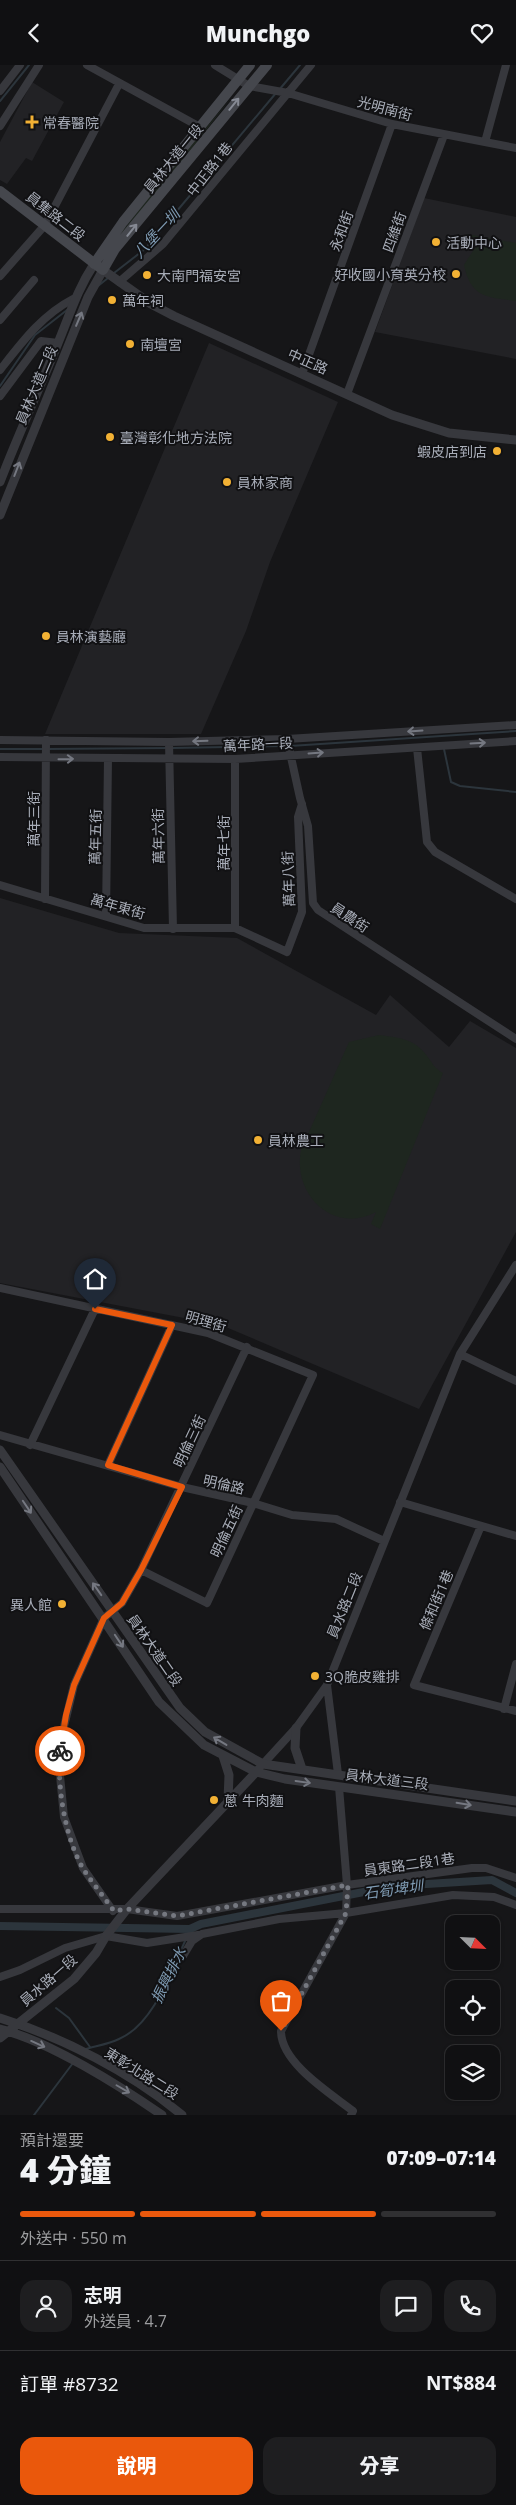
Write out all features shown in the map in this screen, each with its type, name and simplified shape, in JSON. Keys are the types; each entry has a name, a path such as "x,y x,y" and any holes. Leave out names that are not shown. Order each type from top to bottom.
{"main road":[{"name":"員林大道一段","path":"99,267 123,222 250,65"},
{"name":"員林大道一段","path":"99,267 266,65"},
{"name":"員集路二段","path":"0,191 99,267"}],"street":[{"path":"0,91 20,65"},
{"path":"0,126 39,65"},
{"path":"87,65 200,127"},
{"path":"216,65 249,86"},
{"name":"中正路1巷","path":"120,282 163,245 311,65"},
{"path":"485,142 506,65"},
{"path":"0,276 46,225 119,84"},
{"name":"光明南街","path":"249,86 288,93 392,124 516,148"},
{"name":"永和街","path":"302,374 392,124"},
{"name":"四維街","path":"347,394 444,135"},
{"name":"中正路","path":"99,267 151,304 174,316 392,415 442,431 516,440"},
{"name":"員林大道二段","path":"0,482 21,427 58,343 74,299 99,267"},
{"name":"員林大道二段","path":"0,515 99,267"},
{"path":"0,320 34,280"},
{"path":"0,370 39,323 57,307 74,299"},
{"path":"0,396 41,341 58,343"},
{"path":"21,427 32,431"},
{"name":"萬年路一段","path":"0,740 169,742 287,739 516,725"},
{"name":"員農街","path":"287,739 308,826 313,903 318,910 516,1039"},
{"name":"萬年三街","path":"45,899 46,741"},
{"name":"萬年路一段","path":"0,757 46,759 235,759 516,741"},
{"name":"萬年六街","path":"169,742 172,929"},
{"path":"417,748 427,842 435,853 516,899"},
{"name":"萬年五街","path":"106,916 108,758"},
{"name":"萬年七街","path":"235,759 235,928"},
{"name":"萬年八街","path":"287,952 302,911 298,817 302,804"},
{"name":"萬年東街","path":"0,885 144,928 235,928 287,952"},
{"name":"員水路二段","path":"127,1909 296,1728 327,1685 460,1354 516,1265"},
{"name":"明理街","path":"0,1288 208,1333 247,1347 312,1375"},
{"path":"30,1445 95,1309"},
{"path":"108,1465 172,1325"},
{"name":"明倫三街","path":"104,1618 122,1603 141,1570 247,1347"},
{"path":"460,1354 516,1381"},
{"name":"明倫五街","path":"141,1570 207,1603 312,1375"},
{"name":"明倫路","path":"0,1435 182,1487 253,1503 292,1515 336,1519 384,1541"},
{"name":"員林大道二段","path":"0,1450 180,1708 205,1732 263,1764"},
{"name":"員林大道二段","path":"0,1467 104,1618 159,1702 204,1745 256,1772"},
{"path":"400,1502 516,1537"},
{"name":"條和街1巷","path":"481,1525 414,1685 504,1709"},
{"path":"104,1618 74,1685 61,1739 59,1765 61,1792 67,1825 83,1868 114,1911"},
{"path":"516,1664 504,1709 516,1711"},
{"path":"327,1685 338,1775"},
{"path":"296,1728 295,1748 302,1769"},
{"path":"223,1756 229,1775 228,1800"},
{"name":"員林大道三段","path":"263,1764 516,1801"},
{"name":"員林大道三段","path":"256,1772 285,1779 516,1812"},
{"path":"339,1787 348,1885 346,1913 281,2031 284,2047 311,2079 352,2113"},
{"name":"員東路二段1巷","path":"0,1909 60,1908 114,1911 127,1909 177,1916 348,1885 472,1868 486,1868 516,1878"},
{"path":"0,1977 20,1970 65,1948 106,1936 147,1943 165,1941 279,1919 346,1913 453,1895 494,1897 516,1905"},
{"name":"員水路一段","path":"0,2038 4,2030 18,2023 74,1979 96,1953 106,1936 127,1909"},
{"path":"183,1956 192,1941 202,1934"},
{"path":"0,2018 18,2023"},
{"name":"東彰北路二段","path":"18,2023 87,2055 139,2085 182,2115"},
{"name":"東彰北路二段","path":"4,2030 82,2066 140,2099 162,2115"}],"shaded area":[{"name":"常春醫院","path":"32,82 64,102 32,161 26,158 7,184 0,180 0,142"},
{"path":"232,97 144,209 112,245 153,191"},
{"name":"好收國小育英分校","path":"424,198 516,217 516,359 375,332"},
{"path":"467,234 516,243 516,301 489,297 476,290 471,284 464,265 476,246 463,242"},
{"name":"員林家商","path":"209,343 338,402 270,562 246,631 201,734 45,734"},
{"name":"員林農工","path":"0,898 119,933 237,938 376,1015 390,995 449,1047 470,1021 516,1048 516,1232 419,1409 221,1325 0,1283"},
{"path":"379,1035 400,1038 411,1042 422,1050 436,1068 443,1073 380,1229 371,1224 376,1212 360,1218 345,1218 331,1214 319,1207 303,1182 300,1167 301,1150 349,1042"}],"waterway":[{"path":"0,101 29,65"},
{"name":"八堡一圳","path":"279,90 300,65"},
{"name":"八堡一圳","path":"114,273 145,249 276,93"},
{"name":"八堡一圳","path":"98,286 108,278"},
{"name":"八堡一圳","path":"0,386 35,335 67,310"},
{"path":"290,746 516,731"},
{"path":"172,748 285,746"},
{"path":"47,749 168,748"},
{"path":"0,749 43,749"},
{"path":"444,749 451,782 460,786 516,792"},
{"name":"石筍埤圳","path":"0,1926 190,1929 201,1924 394,1886 492,1880 516,1893"},
{"name":"振興排水","path":"188,1934 190,1929"},
{"name":"振興排水","path":"86,2049 119,2039 131,2032 142,2022 160,1995 186,1939"},
{"path":"56,2008 69,2018 90,2047"},
{"name":"振興排水","path":"34,2115 73,2063"}],"way so far":[{"path":"60,1751 59,1765 64,1817 83,1868 114,1911 127,1909 177,1916 348,1885 346,1913 281,2031"}],"place":[{"name":"常春醫院","path":"32,122"},
{"name":"活動中心","path":"436,242"},
{"name":"好收國小育英分校","path":"456,274"},
{"name":"大南門福安宮","path":"147,275"},
{"name":"萬年祠","path":"112,300"},
{"name":"南壇宮","path":"130,344"},
{"name":"臺灣彰化地方法院","path":"110,437"},
{"name":"蝦皮店到店","path":"497,451"},
{"name":"員林家商","path":"227,482"},
{"name":"員林演藝廳","path":"46,636"},
{"name":"員林農工","path":"258,1140"},
{"name":"異人館","path":"62,1604"},
{"name":"3Q脆皮雞排","path":"315,1676"},
{"name":"蔥 牛肉麵","path":"214,1800"}],"route":[{"path":"60,1751 66,1715 74,1685 104,1618 122,1603 141,1570 182,1487 108,1465 172,1325 95,1309"}]}
